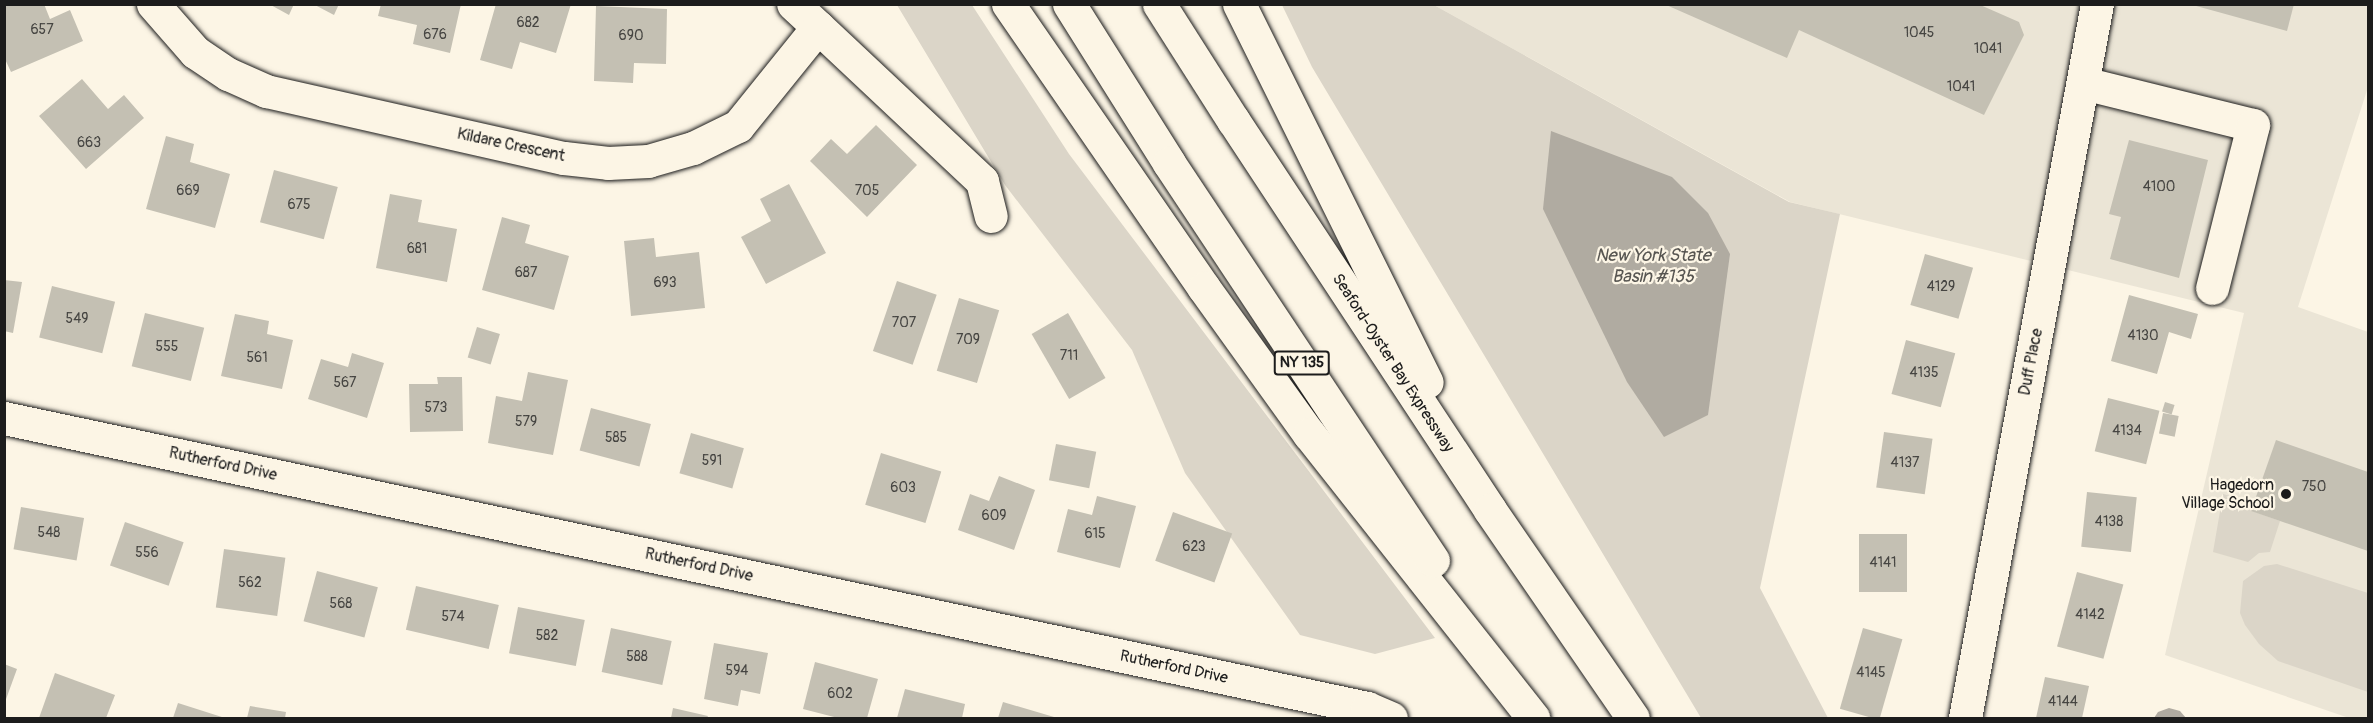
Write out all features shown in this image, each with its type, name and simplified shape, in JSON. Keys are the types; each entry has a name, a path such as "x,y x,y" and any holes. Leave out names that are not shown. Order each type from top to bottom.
{"main road":[{"name":"Kildare Crescent","path":"153,4 195,52 228,74 266,90 564,158 608,163 648,161 693,148 738,126 818,27"},
{"path":"793,4 982,181 991,216"},
{"path":"1008,4 1204,288 1309,434 1533,718"},
{"name":"NY 135","path":"1069,4 1169,163 1539,718"},
{"name":"Seaford-Oyster Bay Expressway","path":"1159,4 1490,510 1633,718"},
{"path":"1239,4 1490,510"},
{"name":"Duff Place","path":"1965,718 2097,4"},
{"path":"2083,83 2253,125 2212,288"},
{"name":"Rutherford Drive","path":"4,418 1367,708 1391,718"}],"shaded area":[{"path":"897,5 972,5 1069,154 1435,638 1375,654 1300,635 1185,473 1132,350 1005,185"},
{"path":"1282,5 1434,5 1789,202 1840,214 1760,588 1828,718 1701,718 1312,67"},
{"path":"1434,5 2368,5 2368,87 2298,307 2368,332 2368,718 2349,718 2165,655 2244,313 1790,202"},
{"path":"2223,494 2254,503 2252,511 2280,521 2270,552 2259,553 2248,562 2213,552"},
{"path":"2277,564 2368,593 2368,692 2278,661 2259,644 2245,625 2240,613 2243,581 2264,566"}],"water":[{"name":"New York State Basin #135","path":"1551,131 1672,177 1708,213 1730,254 1708,415 1664,437 1627,382 1543,209"},
{"path":"2169,708 2180,711 2186,718 2154,718 2158,712"}],"building":[{"path":"4,4 44,4 50,19 70,10 83,41 11,72 4,57"},
{"path":"269,4 294,4 289,15"},
{"path":"313,4 339,4 334,15"},
{"path":"381,4 461,4 450,53 413,44 417,25 378,16"},
{"path":"496,4 571,4 556,53 520,42 512,69 480,60"},
{"path":"1664,4 1978,4 2019,22 2024,35 1984,115 1799,30 1787,58"},
{"path":"2189,4 2294,4 2287,31"},
{"path":"596,6 667,9 666,64 634,63 633,83 594,81"},
{"path":"82,79 108,109 124,95 144,118 86,169 39,116"},
{"path":"876,125 917,165 867,217 810,161 831,139 847,154"},
{"path":"166,136 194,144 190,162 230,174 215,228 146,209"},
{"path":"2129,140 2208,160 2179,278 2110,259 2121,217 2109,214"},
{"path":"274,170 338,187 324,239 260,222"},
{"path":"789,184 826,253 766,284 741,237 771,221 760,199"},
{"path":"390,194 422,200 418,222 457,229 447,282 376,268"},
{"path":"502,217 530,225 525,243 569,256 554,310 482,290"},
{"path":"654,238 656,257 699,252 705,308 631,316 624,241"},
{"path":"1925,254 1973,268 1958,319 1910,305"},
{"path":"4,280 22,282 13,333 4,331"},
{"path":"897,281 937,295 913,365 873,351"},
{"path":"52,286 115,302 102,353 39,337"},
{"path":"2129,295 2198,314 2191,339 2169,332 2157,374 2111,361"},
{"path":"959,298 999,310 977,383 937,371"},
{"path":"145,313 204,328 191,381 132,366"},
{"path":"1068,313 1106,378 1069,399 1032,334"},
{"path":"235,314 269,321 267,334 293,340 282,389 221,376"},
{"path":"477,327 500,334 491,365 468,358"},
{"path":"1906,340 1955,353 1941,407 1892,394"},
{"path":"352,353 384,363 367,418 308,399 321,359 348,367"},
{"path":"528,372 568,380 553,455 488,443 496,396 522,401"},
{"path":"437,377 462,377 463,431 410,432 409,384 438,384"},
{"path":"2108,398 2159,411 2146,464 2095,451"},
{"path":"2165,402 2175,405 2172,414 2162,412"},
{"path":"591,408 651,424 639,467 580,451"},
{"path":"2163,413 2179,416 2175,437 2159,434"},
{"path":"1884,432 1933,439 1925,494 1876,487"},
{"path":"691,433 744,448 732,489 679,473"},
{"path":"2276,440 2368,472 2368,551 2251,511"},
{"path":"1056,444 1096,452 1089,488 1049,480"},
{"path":"881,453 941,471 925,523 865,505"},
{"path":"999,476 1035,490 1014,550 958,530 970,494 989,501"},
{"path":"2087,492 2137,497 2131,552 2081,547"},
{"path":"1097,496 1136,506 1120,568 1057,552 1068,509 1092,515"},
{"path":"21,507 84,518 77,560 14,549"},
{"path":"1173,512 1232,534 1214,582 1155,561"},
{"path":"125,522 184,542 169,586 110,565"},
{"path":"1859,534 1907,534 1907,592 1859,592"},
{"path":"224,549 285,558 277,616 216,607"},
{"path":"317,571 378,587 364,638 304,621"},
{"path":"2077,572 2123,584 2103,659 2057,646"},
{"path":"416,586 499,605 489,649 406,630"},
{"path":"518,607 585,620 576,666 509,653"},
{"path":"611,628 672,641 662,685 602,672"},
{"path":"1863,628 1902,639 1880,718 1840,709"},
{"path":"714,643 768,653 760,694 741,690 738,706 704,699"},
{"path":"815,662 878,679 867,718 838,718 803,709"},
{"path":"4,664 17,669 5,702 4,702"},
{"path":"55,673 115,695 106,718 39,718"},
{"path":"2045,677 2089,686 2082,718 2036,718"},
{"path":"905,689 965,704 962,718 897,718"},
{"path":"1003,702 1054,717 1054,718 998,718"},
{"path":"178,703 225,718 173,718"},
{"path":"250,706 286,712 285,718 247,718"},
{"path":"673,708 708,716 707,718 671,718"}],"place":[{"name":"Hagedorn Village School","path":"2286,494"}]}
